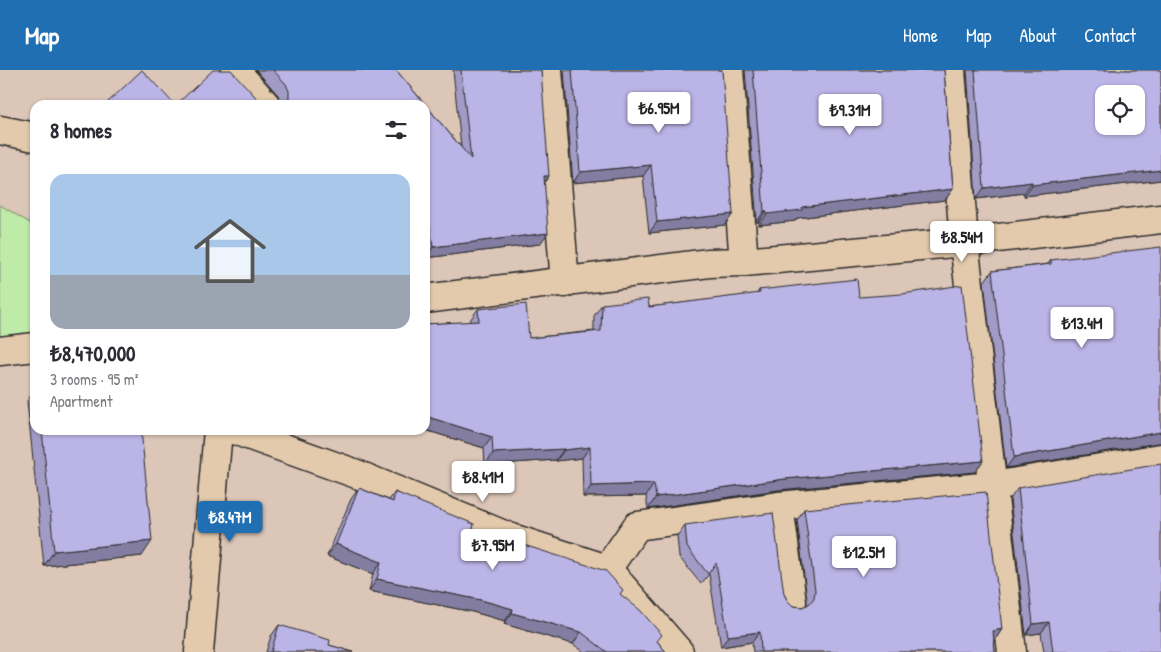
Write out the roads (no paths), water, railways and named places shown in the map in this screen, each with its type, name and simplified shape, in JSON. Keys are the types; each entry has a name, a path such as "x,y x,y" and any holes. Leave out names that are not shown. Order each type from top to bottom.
{"street":[{"path":"548,70 564,283"},
{"path":"729,70 744,262"},
{"path":"952,70 964,242 1012,652"},
{"path":"243,73 262,100"},
{"path":"0,130 30,136"},
{"path":"430,295 564,283 709,263 744,262 964,242 1161,219"},
{"path":"0,351 30,348"},
{"path":"200,652 218,435"},
{"path":"248,435 354,473 509,537 607,569 679,652"},
{"path":"607,569 637,526 779,506 993,486 1161,458"},
{"path":"779,506 792,602"}]}
